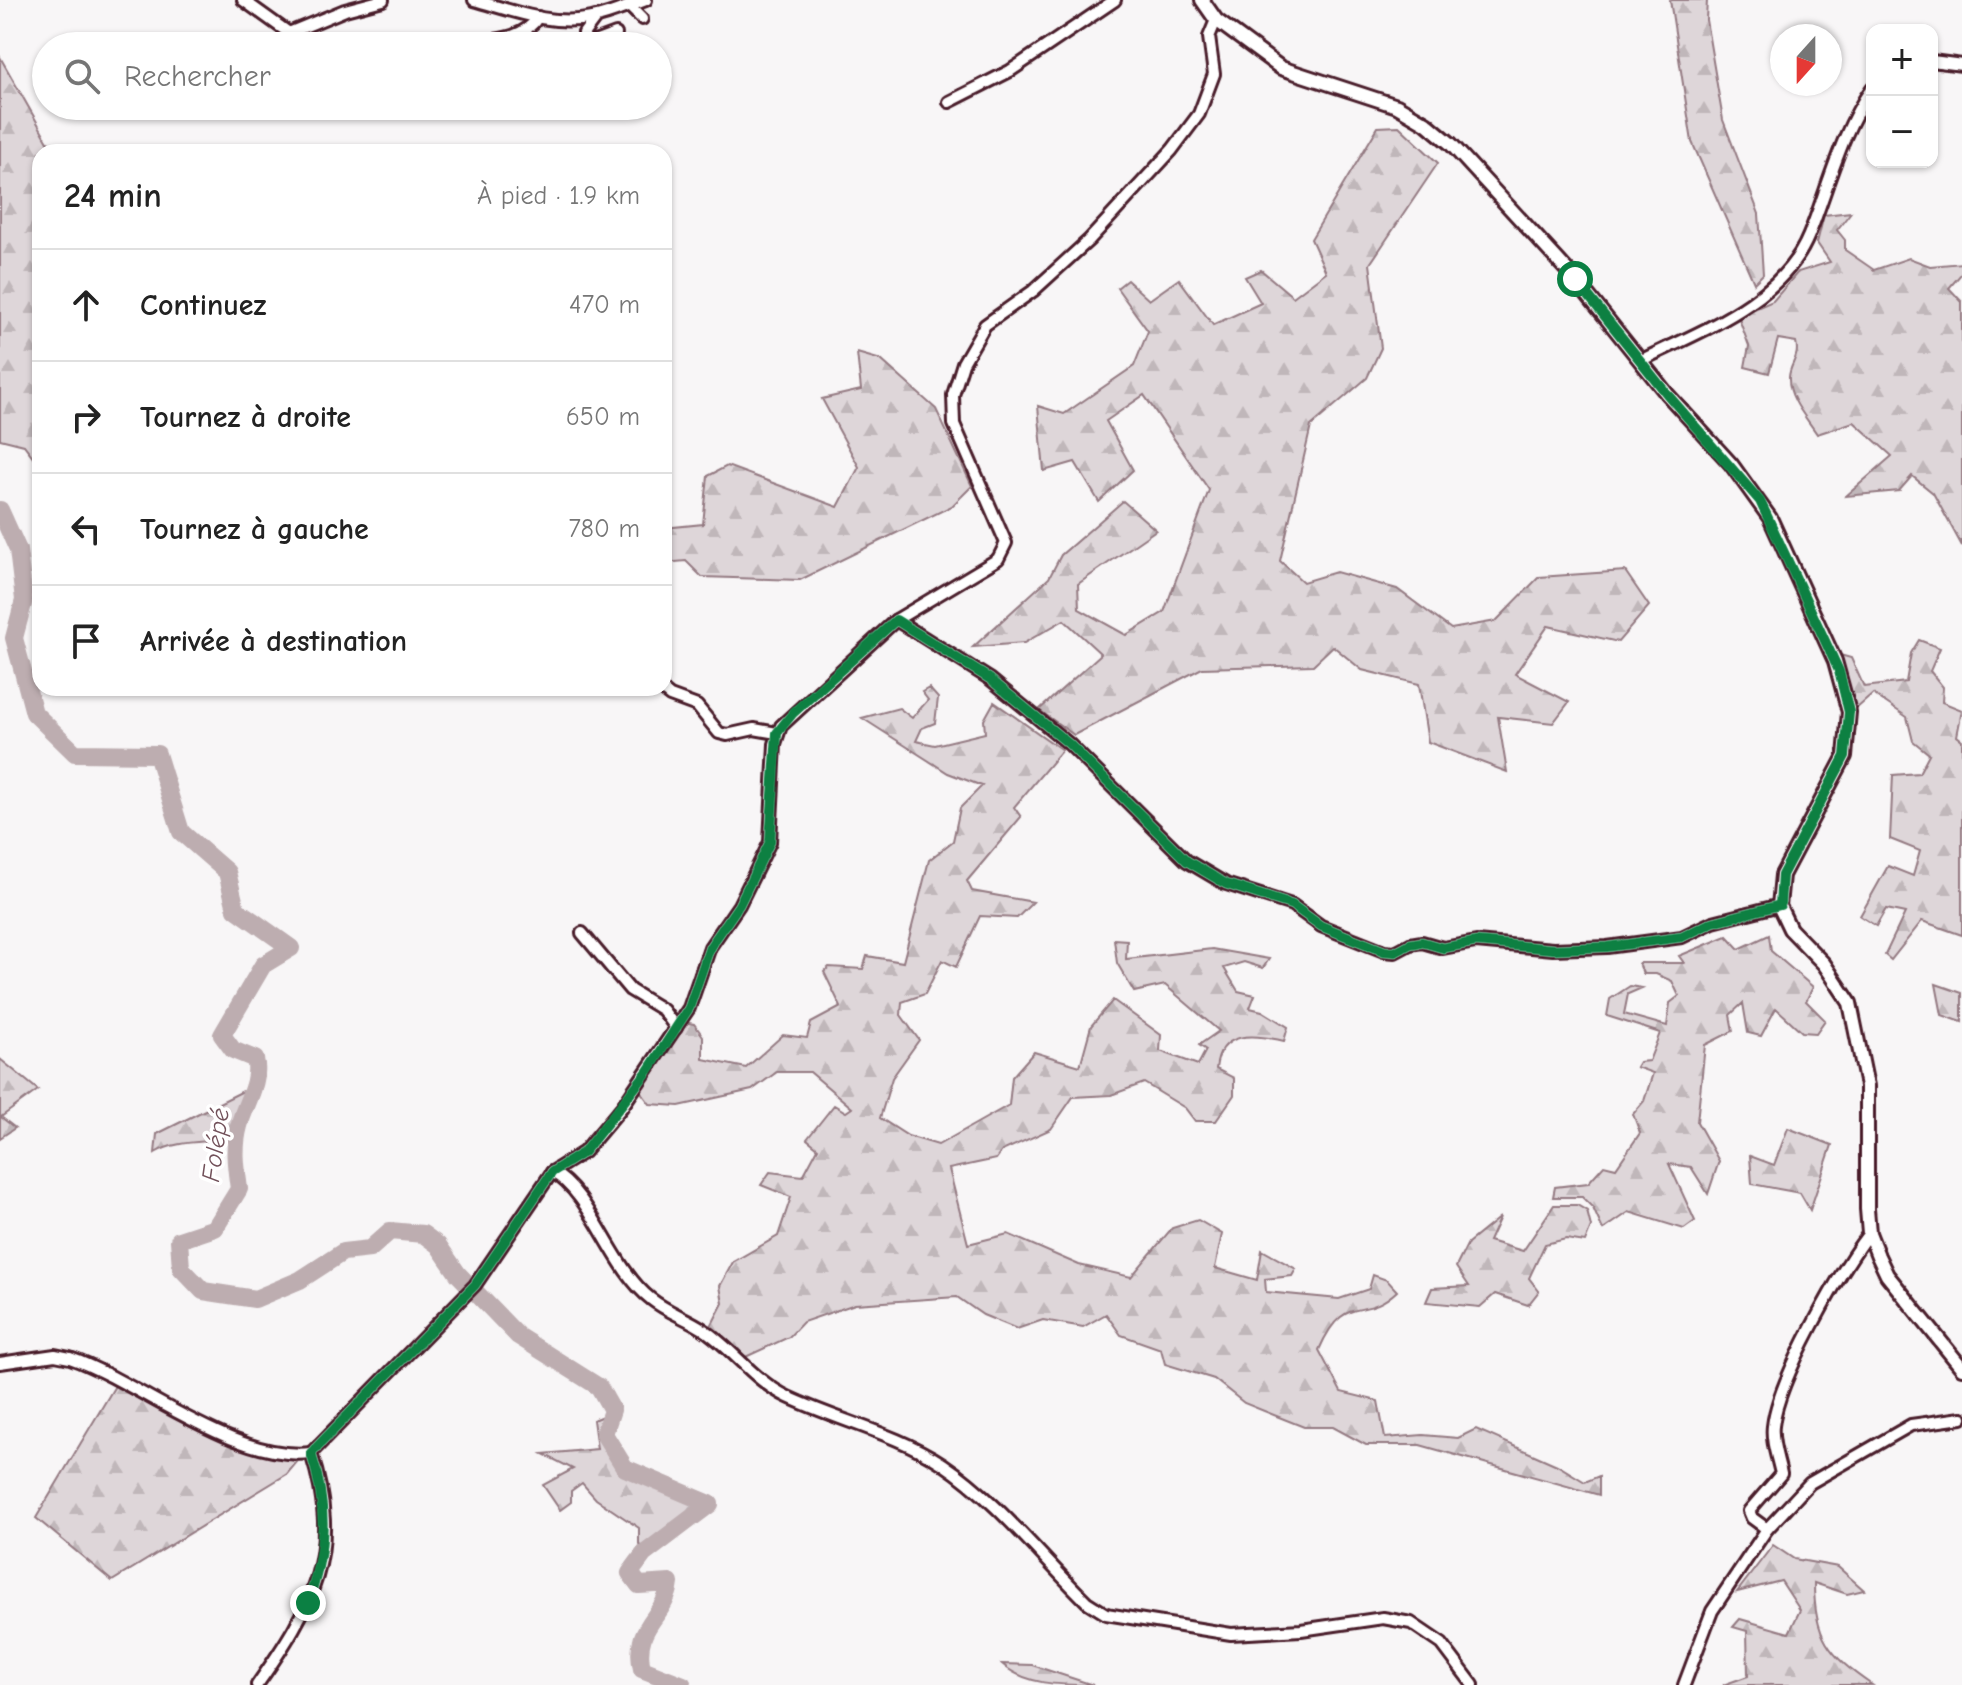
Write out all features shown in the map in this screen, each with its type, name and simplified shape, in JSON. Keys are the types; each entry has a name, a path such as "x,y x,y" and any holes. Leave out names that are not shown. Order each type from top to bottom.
{"street":[{"path":"243,0 288,32"},
{"path":"291,32 345,10 383,0"},
{"path":"474,0 538,17 573,20 596,17 646,0"},
{"path":"949,102 1010,71 1115,0"},
{"path":"1202,0 1216,20 1281,68 1397,106 1426,123 1467,159 1575,279 1640,361 1760,501 1828,643 1847,695 1845,756 1782,875 1780,905 1790,929 1839,983 1850,1003 1867,1086 1869,1233 1887,1275 1962,1368"},
{"path":"629,6 642,19"},
{"path":"522,32 533,25 538,17"},
{"path":"585,32 596,17"},
{"path":"0,1363 55,1355 70,1358 215,1429 275,1451 311,1453 471,1290 552,1172 584,1152 622,1107 693,999 714,938 739,905 770,842 777,733 793,713 896,620 998,559 1005,551 1006,543 999,522 954,424 953,395 963,363 985,325 1033,291 1089,240 1172,150 1199,114 1214,74 1209,37 1216,20"},
{"path":"1938,62 1962,65"},
{"path":"1640,361 1730,315 1767,291 1782,275 1808,237 1852,122 1867,96"},
{"path":"896,620 990,679 1069,744 1196,868 1226,884 1292,905 1321,926 1384,951 1395,952 1422,942 1443,948 1476,942 1553,949 1607,947 1682,937 1713,922 1780,905"},
{"path":"670,696 697,706 719,733 727,735 754,729 777,733"},
{"path":"582,933 630,990 663,1010 676,1028"},
{"path":"552,1172 568,1181 609,1247 647,1297 678,1318 700,1327 777,1391 906,1443 941,1463 968,1483 1087,1602 1106,1614 1231,1634 1323,1628 1383,1618 1411,1623 1442,1644 1473,1685"},
{"path":"1767,1529 1752,1518 1749,1511 1781,1474 1772,1430 1777,1399 1848,1261 1869,1233"},
{"path":"1684,1685 1712,1611 1767,1529 1810,1483 1911,1425 1962,1418"},
{"path":"257,1685 295,1632 318,1573 325,1511 311,1453"}],"green space":[{"path":"1670,0 1707,0 1706,20 1723,120 1759,214 1763,274 1754,283 1692,142"},
{"path":"0,57 32,113 32,120 36,120 49,144 32,144 32,456 24,445 0,439"},
{"path":"1399,126 1438,163 1370,264 1381,348 1367,378 1311,426 1280,561 1303,582 1336,572 1397,589 1451,629 1496,621 1539,577 1625,571 1649,606 1618,642 1548,626 1515,674 1569,702 1553,723 1498,717 1507,772 1428,742 1419,684 1362,670 1333,646 1313,665 1202,668 1074,735 1039,710 1101,654 1064,620 1024,643 973,647 1049,578 1061,555 1123,501 1156,530 1078,584 1079,609 1126,635 1164,612 1209,490 1144,395 1106,421 1133,470 1099,502 1075,462 1044,471 1038,406 1064,414 1134,366 1148,331 1117,288 1127,280 1149,300 1179,279 1213,325 1261,303 1245,277 1261,270 1293,297 1326,272 1311,239 1378,127"},
{"path":"1851,212 1837,230 1845,240 1845,250 1874,270 1909,258 1930,266 1962,263 1962,273 1949,288 1962,302 1962,546 1933,493 1912,476 1899,491 1846,496 1892,456 1854,422 1817,434 1798,407 1789,385 1797,352 1796,342 1778,339 1769,373 1745,367 1749,346 1738,316 1773,301 1798,272 1830,262 1817,243 1824,215"},
{"path":"857,353 881,360 936,409 972,486 952,506 800,580 702,577 686,561 672,562 672,527 703,524 708,476 727,466 838,507 859,467 822,399 861,390"},
{"path":"1919,640 1940,648 1930,671 1943,687 1942,702 1962,710 1957,736 1962,740 1962,935 1922,921 1891,960 1885,955 1905,913 1886,909 1876,926 1860,916 1888,866 1913,876 1920,851 1890,839 1893,775 1919,773 1929,754 1913,741 1907,717 1873,694 1856,709 1840,655 1851,658 1864,687 1906,682 1911,653"},
{"path":"929,688 938,698 935,723 922,728 916,741 935,745 985,733 984,720 994,702 1062,750 1014,807 1021,817 967,881 972,891 1033,902 1017,918 980,916 956,967 942,960 925,994 902,1002 901,1015 919,1040 892,1078 880,1118 908,1136 938,1145 1009,1105 1012,1077 1034,1052 1080,1066 1091,1026 1113,1000 1161,1035 1160,1051 1198,1065 1206,1050 1199,1045 1219,1031 1165,985 1134,992 1117,963 1114,939 1127,940 1126,959 1212,949 1269,959 1263,968 1244,962 1224,968 1238,991 1255,995 1250,1008 1262,1011 1288,1027 1284,1041 1250,1036 1231,1041 1224,1047 1216,1069 1234,1078 1234,1095 1216,1121 1195,1121 1185,1108 1144,1083 1111,1095 1073,1097 1051,1129 1002,1151 996,1159 949,1169 968,1244 1008,1234 1079,1265 1131,1277 1172,1228 1198,1220 1222,1234 1215,1268 1257,1280 1262,1250 1296,1269 1292,1276 1265,1279 1266,1292 1339,1299 1369,1289 1373,1275 1387,1280 1397,1291 1385,1301 1355,1310 1337,1320 1319,1350 1341,1392 1378,1401 1385,1438 1423,1435 1458,1438 1476,1429 1557,1465 1585,1482 1599,1476 1599,1495 1420,1445 1366,1445 1333,1427 1304,1427 1244,1403 1214,1379 1165,1364 1161,1349 1121,1335 1106,1314 1083,1327 1043,1320 1017,1329 983,1315 957,1297 855,1304 803,1322 789,1337 739,1360 708,1332 723,1303 720,1286 733,1262 778,1236 791,1197 761,1185 770,1172 803,1176 818,1148 807,1139 834,1105 846,1112 852,1108 810,1072 777,1072 752,1090 679,1106 650,1104 638,1088 655,1064 673,1020 694,1024 703,1036 703,1059 746,1068 783,1035 807,1038 811,1023 841,1007 824,972 829,967 863,969 867,956 903,962 929,860 953,841 960,808 982,786 948,773 862,718 899,708 912,718 928,700 922,692"},
{"path":"1769,935 1771,951 1813,987 1806,1001 1825,1020 1816,1033 1802,1032 1776,1008 1761,1036 1748,1033 1743,1003 1730,1015 1733,1031 1705,1045 1697,1122 1719,1161 1708,1194 1691,1167 1669,1164 1695,1221 1684,1229 1629,1212 1603,1230 1593,1208 1582,1197 1553,1197 1555,1187 1588,1183 1604,1165 1616,1168 1640,1133 1633,1114 1644,1101 1653,1073 1636,1067 1639,1062 1649,1061 1660,1033 1607,1016 1610,999 1630,986 1642,988 1628,994 1624,1014 1667,1026 1670,1003 1679,996 1672,981 1656,974 1643,974 1639,963 1684,963 1679,956 1727,936 1739,949"},
{"path":"1936,984 1962,993 1962,1022 1942,1015"},
{"path":"0,1059 38,1090 1,1117 15,1128 0,1138"},
{"path":"245,1090 229,1139 181,1144 155,1153 157,1134"},
{"path":"1788,1128 1832,1145 1810,1210 1800,1193 1752,1184 1750,1156 1774,1165"},
{"path":"1554,1205 1577,1205 1587,1211 1591,1227 1585,1242 1566,1239 1545,1244 1529,1278 1539,1291 1528,1305 1495,1294 1480,1307 1426,1302 1432,1288 1469,1286 1456,1267 1468,1243 1500,1217 1489,1241 1523,1251"},
{"path":"116,1384 184,1422 297,1462 287,1474 112,1581 36,1518"},
{"path":"605,1415 607,1446 619,1472 675,1495 697,1495 701,1503 695,1514 671,1528 651,1551 639,1545 639,1528 596,1499 582,1483 571,1491 571,1502 560,1510 543,1485 573,1469 543,1454 597,1449 593,1420"},
{"path":"1773,1545 1794,1559 1838,1567 1864,1590 1847,1594 1814,1583 1817,1618 1826,1643 1844,1664 1872,1685 1723,1685 1748,1676 1747,1631 1733,1627 1740,1619 1789,1633 1800,1610 1781,1581 1737,1592"},
{"path":"1002,1664 1032,1665 1093,1685 1032,1680"}],"waterway":[{"name":"Folépé","path":"0,510 18,550 24,600 14,638 34,713 75,753 157,754 181,832 227,872 236,909 291,948 263,965 222,1035 233,1050 255,1059 256,1067 254,1084 237,1134 239,1189 215,1228 179,1240 181,1268 203,1291 255,1299 300,1280 343,1252 370,1249 390,1231 423,1234 438,1245 458,1274 518,1336 599,1387 612,1410 604,1434 625,1468 710,1504 644,1554 630,1573 639,1585 670,1583 663,1605 645,1631 640,1654 642,1669 683,1685"}],"route":[{"path":"308,1603 318,1573 325,1530 324,1497 311,1453 475,1285 552,1172 584,1152 648,1071 689,1008 714,938 739,905 770,842 777,733 793,713 896,620 990,679 1069,744 1187,861 1226,884 1292,905 1321,926 1355,942 1395,952 1422,942 1443,948 1476,942 1553,949 1607,947 1682,937 1713,922 1762,907 1780,905 1782,875 1845,756 1849,712 1847,695 1799,578 1760,501 1667,394 1575,279"}]}
